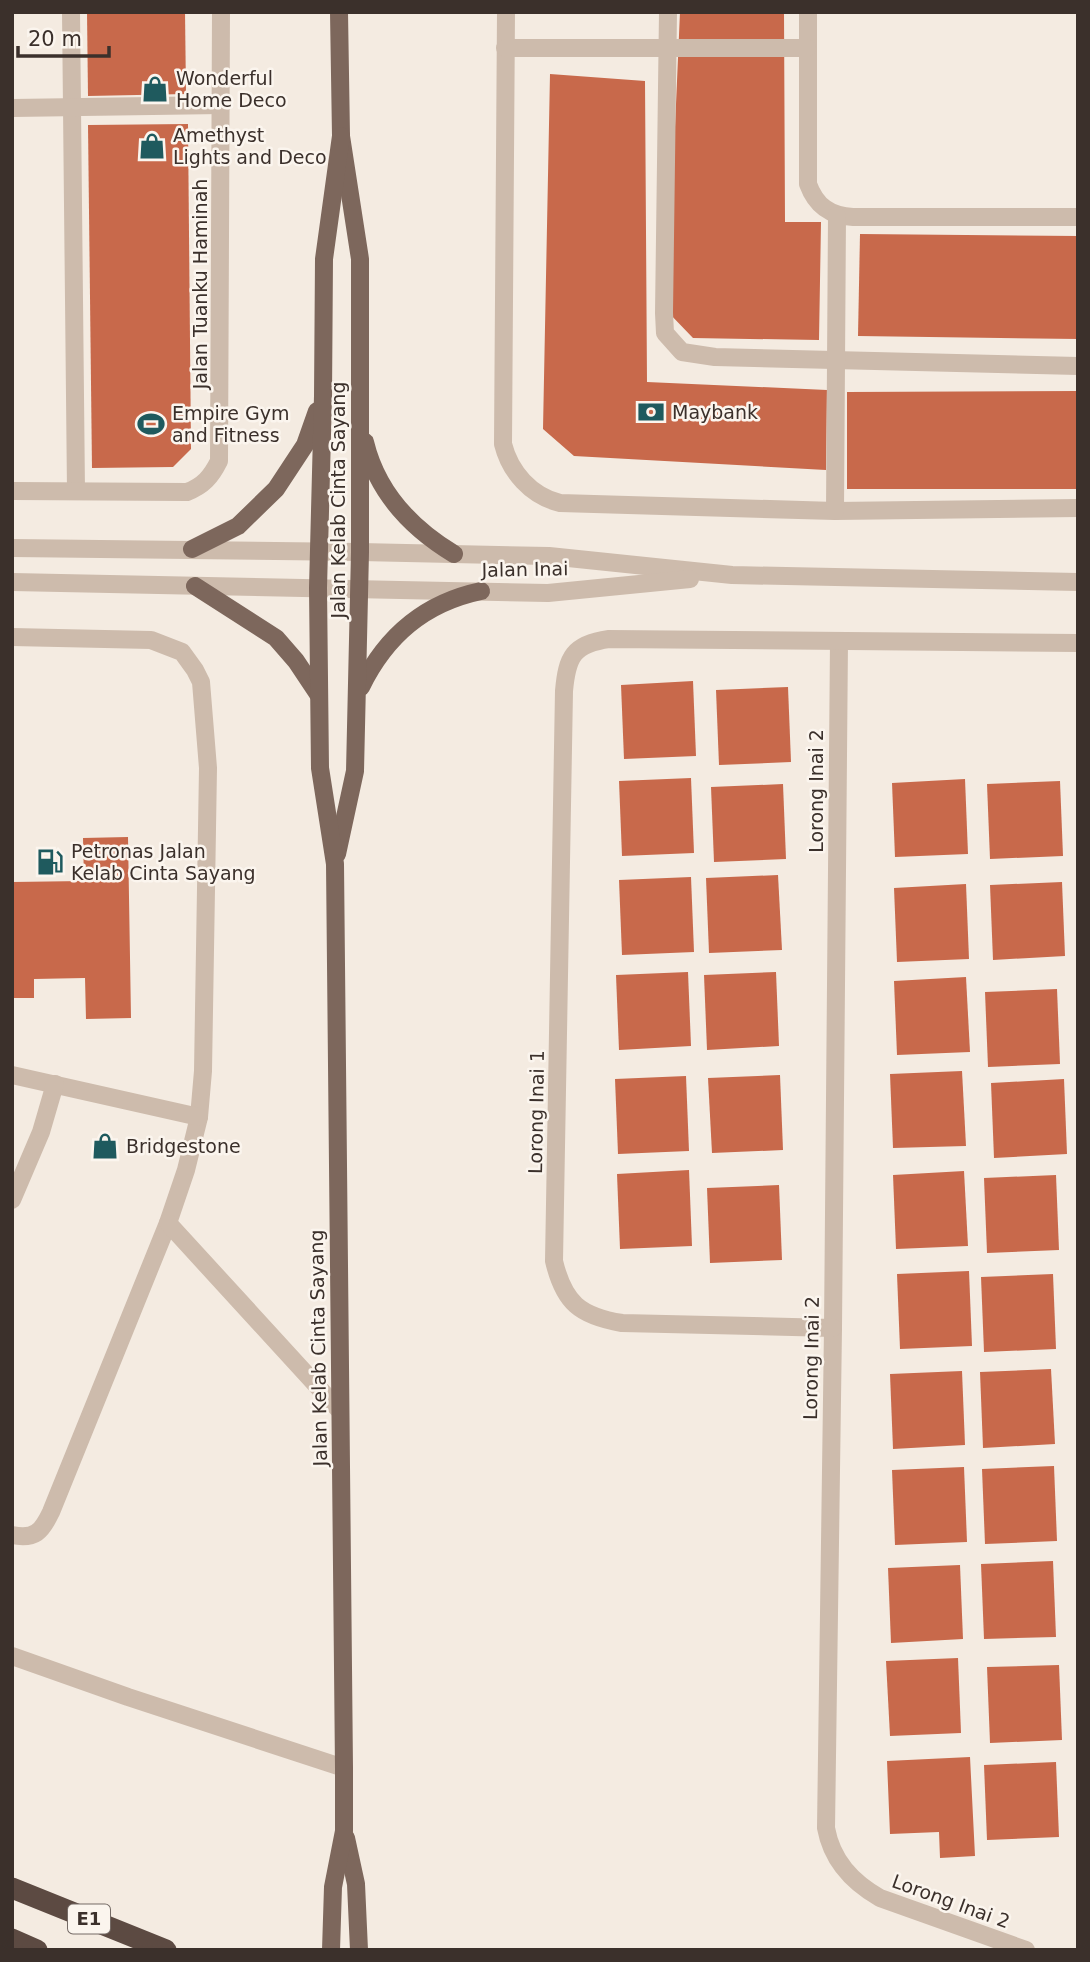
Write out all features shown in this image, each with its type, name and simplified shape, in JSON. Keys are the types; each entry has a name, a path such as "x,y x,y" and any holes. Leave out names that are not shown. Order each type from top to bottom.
{"highway":[{"name":"E1","path":"12,1888 166,1950"},
{"path":"12,1939 37,1950"}],"main road":[{"name":"Jalan Kelab Cinta Sayang","path":"335,864 355,771 360,552 360,259 341,136 339,12"},
{"name":"Jalan Kelab Cinta Sayang","path":"331,1950 333,1887 344,1831 344,1768 335,864 320,768 318,588 324,259 341,136"},
{"path":"192,549 237,526 276,489 305,445 323,396"},
{"path":"360,397 361,425 378,478 410,523 454,554"},
{"path":"195,586 276,638 296,661 318,694"},
{"path":"358,694 378,656 405,626 440,603 481,591"},
{"name":"Jalan Kelab Cinta Sayang","path":"344,1831 356,1884 359,1950"}],"street":[{"path":"71,12 76,491"},
{"name":"Jalan Tuanku Haminah","path":"12,491 187,492 201,486 213,473 219,461 221,12"},
{"path":"506,12 503,444 507,462 534,491 548,500 560,503 835,511 1078,508"},
{"path":"668,12 665,333 682,352 695,356 1078,366"},
{"path":"808,12 808,184 813,198 827,210 837,216 1078,217"},
{"path":"505,48 807,48"},
{"path":"12,108 222,106"},
{"path":"835,511 837,216"},
{"name":"Jalan Inai","path":"12,548 549,556 732,575 1078,582"},
{"name":"Jalan Inai","path":"12,582 548,593 732,575"},
{"path":"12,637 151,640 182,652 201,682 208,768 205,997 199,1117 186,1170 168,1223 51,1512 37,1533 25,1538 12,1535"},
{"name":"Lorong Inai 1","path":"833,1328 622,1323 598,1319 575,1306 560,1286 554,1261 566,669 574,653 588,642 609,639 839,641"},
{"path":"839,641 1078,643"},
{"name":"Lorong Inai 2","path":"839,641 833,1328 824,1810 829,1845 842,1868 860,1887 880,1898 1026,1950"},
{"path":"12,1075 199,1117"},
{"path":"12,1200 41,1132 55,1084"},
{"path":"168,1223 340,1411"},
{"path":"12,1656 344,1768"}],"building":[{"path":"87,12 185,12 186,94 88,96"},
{"path":"680,12 784,12 785,222 821,222 819,340 693,338 667,311"},
{"path":"550,74 645,81 647,382 827,390 826,470 574,456 543,429"},
{"path":"188,124 191,449 173,467 92,468 88,125"},
{"path":"860,234 1078,236 1078,339 858,336"},
{"path":"1078,391 1078,489 847,489 847,392"},
{"path":"693,681 696,756 624,759 621,685"},
{"path":"788,687 791,762 719,765 716,690"},
{"path":"691,778 694,853 622,856 619,781"},
{"path":"965,779 968,854 895,857 892,783"},
{"path":"1060,781 1063,856 990,859 987,784"},
{"path":"783,784 786,859 714,862 711,787"},
{"path":"128,837 131,1018 86,1019 85,978 34,979 34,998 12,998 12,882 84,881 83,838"},
{"path":"778,875 782,950 709,953 706,878"},
{"path":"691,877 694,952 622,955 619,880"},
{"path":"1062,882 1065,956 993,960 990,885"},
{"path":"966,884 969,959 897,962 894,888"},
{"path":"688,972 691,1046 619,1050 616,975"},
{"path":"776,972 779,1046 707,1050 704,975"},
{"path":"966,977 970,1052 897,1055 894,981"},
{"path":"1057,989 1060,1064 988,1067 985,992"},
{"path":"962,1071 966,1146 893,1148 890,1074"},
{"path":"780,1075 783,1150 712,1153 708,1078"},
{"path":"686,1076 689,1151 618,1154 615,1079"},
{"path":"1064,1079 1067,1154 994,1158 991,1083"},
{"path":"689,1170 692,1246 620,1249 617,1174"},
{"path":"964,1171 968,1246 896,1249 893,1175"},
{"path":"1056,1175 1059,1250 987,1253 984,1178"},
{"path":"779,1185 782,1260 710,1263 707,1188"},
{"path":"969,1271 972,1346 900,1349 897,1274"},
{"path":"1053,1274 1056,1349 984,1352 981,1277"},
{"path":"1051,1369 1055,1444 983,1448 980,1372"},
{"path":"962,1371 965,1445 893,1449 890,1374"},
{"path":"1054,1466 1057,1541 985,1544 982,1469"},
{"path":"964,1467 967,1542 895,1545 892,1470"},
{"path":"1053,1561 1056,1637 984,1639 981,1564"},
{"path":"960,1565 963,1639 891,1643 888,1568"},
{"path":"958,1658 961,1733 890,1736 886,1661"},
{"path":"1059,1665 1062,1740 990,1743 987,1667"},
{"path":"970,1757 975,1856 940,1858 939,1832 890,1834 887,1761"},
{"path":"1056,1762 1059,1837 987,1840 984,1765"}],"place":[{"name":"Wonderful Home Deco","path":"155,89"},
{"name":"Amethyst Lights and Deco","path":"152,146"},
{"name":"Maybank","path":"651,412"},
{"name":"Empire Gym and Fitness","path":"151,424"},
{"name":"Petronas Jalan Kelab Cinta Sayang","path":"50,862"},
{"name":"Bridgestone","path":"105,1146"}]}
